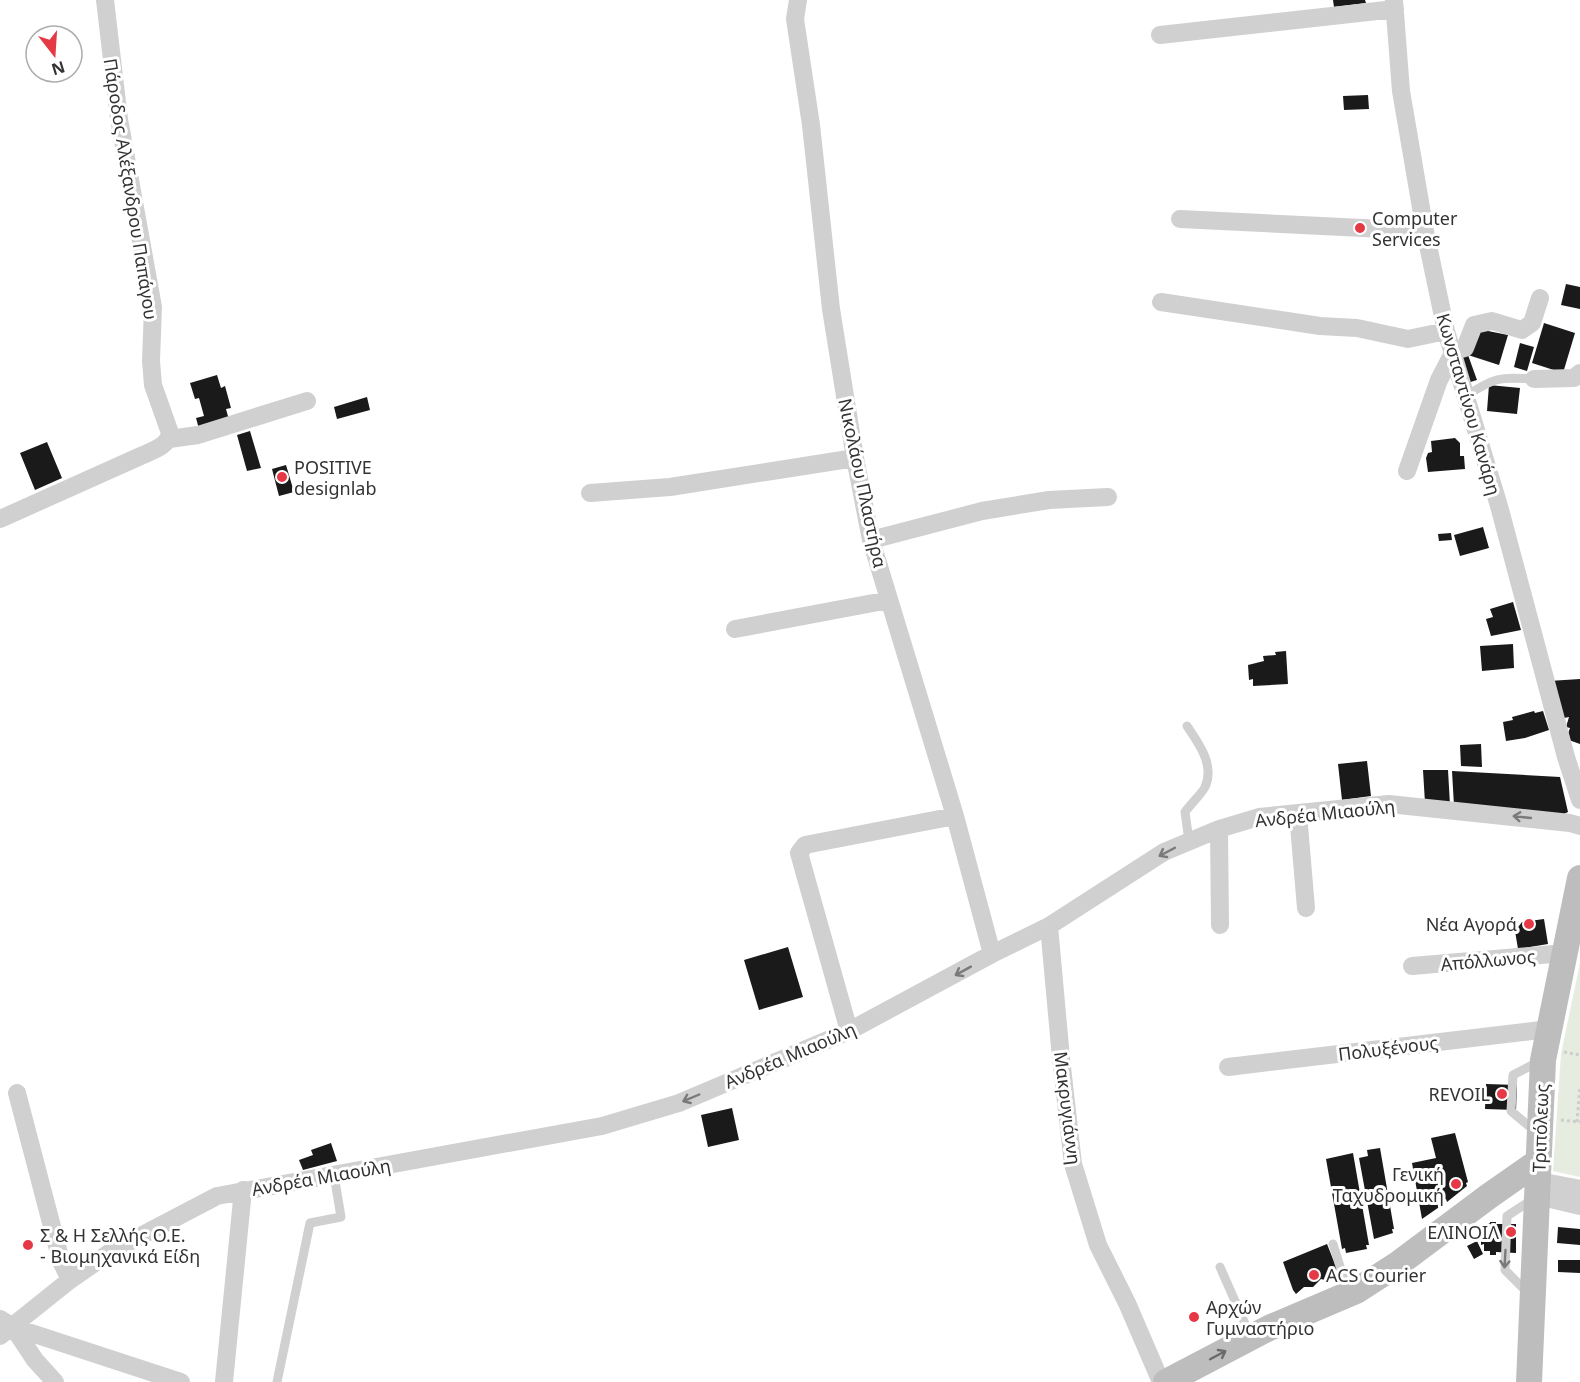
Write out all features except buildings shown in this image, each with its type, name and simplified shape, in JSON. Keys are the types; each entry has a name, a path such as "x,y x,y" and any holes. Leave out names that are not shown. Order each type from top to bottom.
{"main road":[{"name":"Τριπόλεως","path":"1529,1382 1538,1179 1546,1126 1549,1046 1565,953 1577,909 1580,878"},
{"path":"1166,1382 1251,1337 1349,1294 1498,1206 1538,1179"}],"street":[{"name":"Πάροδος Αλέξανδρου Παπάγου","path":"105,0 119,119 153,307 150,361 153,385 170,433 169,440"},
{"name":"Νικολάου Πλαστήρα","path":"798,0 795,19 811,124 831,309 871,540 955,816 992,954"},
{"path":"1160,34 1395,4"},
{"name":"Κωνσταντίνου Κανάρη","path":"1395,4 1401,91 1425,231 1446,331 1502,516 1566,757 1580,800"},
{"path":"1180,219 1425,231"},
{"path":"1407,471 1439,380 1452,354 1465,348 1474,325 1492,321 1522,330 1532,323 1540,298"},
{"path":"1161,302 1320,326 1357,328 1408,339 1446,331"},
{"path":"1534,379 1574,378 1580,374"},
{"path":"0,519 143,455 169,440 198,435 307,401"},
{"path":"590,493 670,487 855,458"},
{"path":"871,540 982,511 1049,500 1108,497"},
{"path":"735,629 889,600"},
{"name":"Ανδρέα Μιαούλη","path":"4,1327 112,1251 217,1196 602,1126 679,1102 849,1031 1049,926 1164,852 1219,829 1259,817 1389,804 1570,823 1580,826"},
{"path":"1298,814 1306,908"},
{"path":"849,1031 799,853 801,848 805,845 955,816"},
{"path":"1219,829 1221,926"},
{"name":"Μακρυγιάννη","path":"1049,926 1060,1058 1073,1164 1098,1245 1127,1303 1161,1382"},
{"name":"Απόλλωνος","path":"1412,966 1565,953"},
{"name":"Πολυξένους","path":"1228,1067 1549,1046"},
{"path":"17,1094 61,1261 70,1280"},
{"path":"1538,1179 1580,1189"},
{"path":"1538,1179 1580,1206"},
{"path":"224,1382 243,1190"},
{"path":"4,1327 55,1382"},
{"path":"4,1327 181,1382"}],"lane":[{"path":"1465,396 1488,381 1503,377 1534,379"},
{"path":"1187,726 1201,746 1209,771 1205,789 1194,798 1185,812 1189,841"},
{"path":"277,1382 310,1223 341,1217 334,1175"},
{"path":"1532,1297 1504,1270 1498,1206 1538,1179"},
{"path":"1334,1244 1349,1294"},
{"path":"1220,1267 1251,1337"}],"path":[{"path":"1549,1046 1580,1055"},
{"path":"1546,1126 1579,1122 1580,1086"}],"shaded area":[{"path":"1580,963 1580,1177 1553,1171 1561,1054"}],"place":[{"name":"Computer Services","path":"1360,228"},
{"name":"POSITIVE designlab","path":"282,477"},
{"name":"Νέα Αγορά","path":"1529,924"},
{"name":"REVOIL","path":"1502,1094"},
{"name":"Γενική Ταχυδρομική","path":"1456,1184"},
{"name":"ΕΛΙΝΟΙΛ","path":"1511,1232"},
{"name":"Σ & Η Σελλής Ο.Ε. - Βιομηχανικά Είδη","path":"28,1245"},
{"name":"ACS Courier","path":"1314,1275"},
{"name":"Αρχών Γυμναστήριο","path":"1194,1317"}]}
